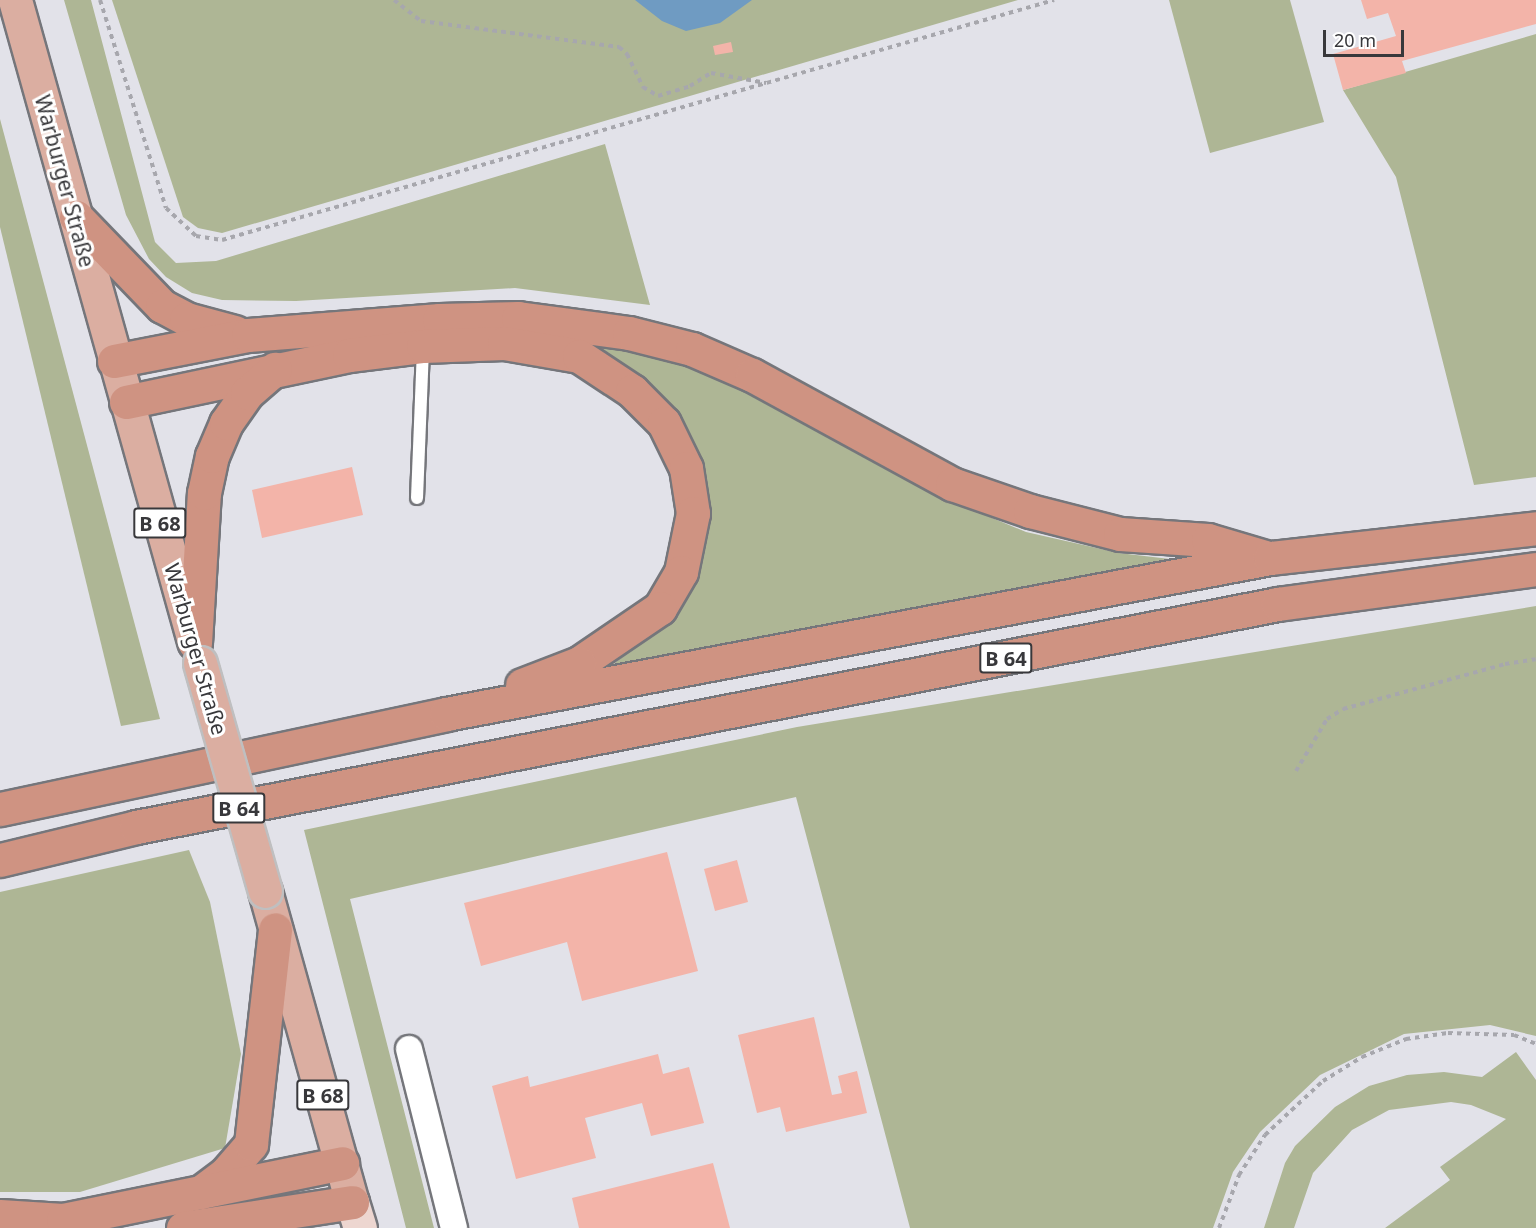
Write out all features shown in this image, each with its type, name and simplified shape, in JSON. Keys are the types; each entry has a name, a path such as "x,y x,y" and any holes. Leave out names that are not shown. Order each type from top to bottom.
{"highway":[{"path":"75,217 162,306 186,319 248,335"},
{"path":"114,361 248,335 439,320 518,318 629,333 692,349 752,375 963,488 1030,512 1120,534 1208,540 1270,558"},
{"path":"126,402 277,368 423,346 504,343 579,356 632,391 664,423 686,468 693,513 681,572 660,608 579,663 446,714"},
{"path":"197,653 204,493 212,456 226,423 247,393 277,368"},
{"name":"B 64","path":"0,809 446,714 1270,558 1536,528"},
{"name":"B 64","path":"0,860 136,827 1278,604 1536,569"},
{"path":"198,1195 225,1174 251,1144 260,1093 275,929"},
{"path":"0,1216 63,1220 198,1195 342,1163"},
{"path":"197,1228 356,1215"}],"main road":[{"name":"Warburger Straße","path":"15,0 114,361 356,1215"}],"street":[{"path":"409,1049 454,1228"}],"lane":[{"path":"417,498 423,346"}],"path":[{"path":"100,0 166,208 196,236 222,240 770,84 1054,0"},
{"path":"394,0 421,21 619,47 627,54 643,87 658,96 690,87 711,73 770,84"},
{"path":"1296,771 1327,718 1343,709 1504,664 1536,659"},
{"path":"1219,1228 1239,1175 1265,1135 1308,1093 1362,1057 1406,1039 1448,1033 1514,1035 1536,1044"}],"green space":[{"path":"64,0 91,0 155,242 176,263 216,261 605,144 650,305 515,288 296,301 222,300 192,293 166,277 149,259 126,215"},
{"path":"112,0 1018,0 222,233 198,228 183,217"},
{"path":"1169,0 1290,0 1324,122 1210,153"},
{"path":"1536,34 1536,477 1474,485 1396,177 1343,90"},
{"path":"0,119 160,719 121,726 0,227"},
{"path":"590,340 694,368 750,393 944,498 1026,532 1119,553 1195,562 611,666 672,618 698,468 587,348"},
{"path":"1536,606 1536,1036 1490,1025 1404,1034 1320,1075 1260,1132 1233,1172 1213,1228 910,1228 796,797 350,899 434,1228 406,1228 304,830 797,727"},
{"path":"189,850 210,902 241,1054 225,1148 80,1192 0,1192 0,892"},
{"path":"1516,1052 1536,1080 1536,1228 1385,1228 1450,1180 1440,1167 1506,1119 1471,1105 1451,1102 1389,1110 1352,1130 1313,1173 1294,1228 1264,1228 1285,1163 1295,1146 1335,1107 1369,1086 1407,1075 1444,1072 1482,1077"}],"water":[{"path":"635,0 752,0 720,23 686,31 662,21"}],"building":[{"path":"1361,0 1536,0 1536,24 1402,61 1406,73 1343,90 1333,54 1396,36 1388,13 1367,19"},
{"path":"731,42 733,52 715,55 713,46"},
{"path":"352,467 363,515 262,538 252,490"},
{"path":"667,852 698,971 582,1001 567,942 481,966 464,903"},
{"path":"737,860 748,902 715,911 704,869"},
{"path":"814,1017 832,1095 842,1093 838,1076 857,1071 867,1113 786,1132 780,1107 757,1113 738,1035"},
{"path":"658,1054 663,1074 689,1067 704,1123 651,1136 642,1103 585,1118 596,1158 516,1179 492,1086 528,1076 530,1087"},
{"path":"713,1163 730,1228 579,1228 572,1198"}]}
